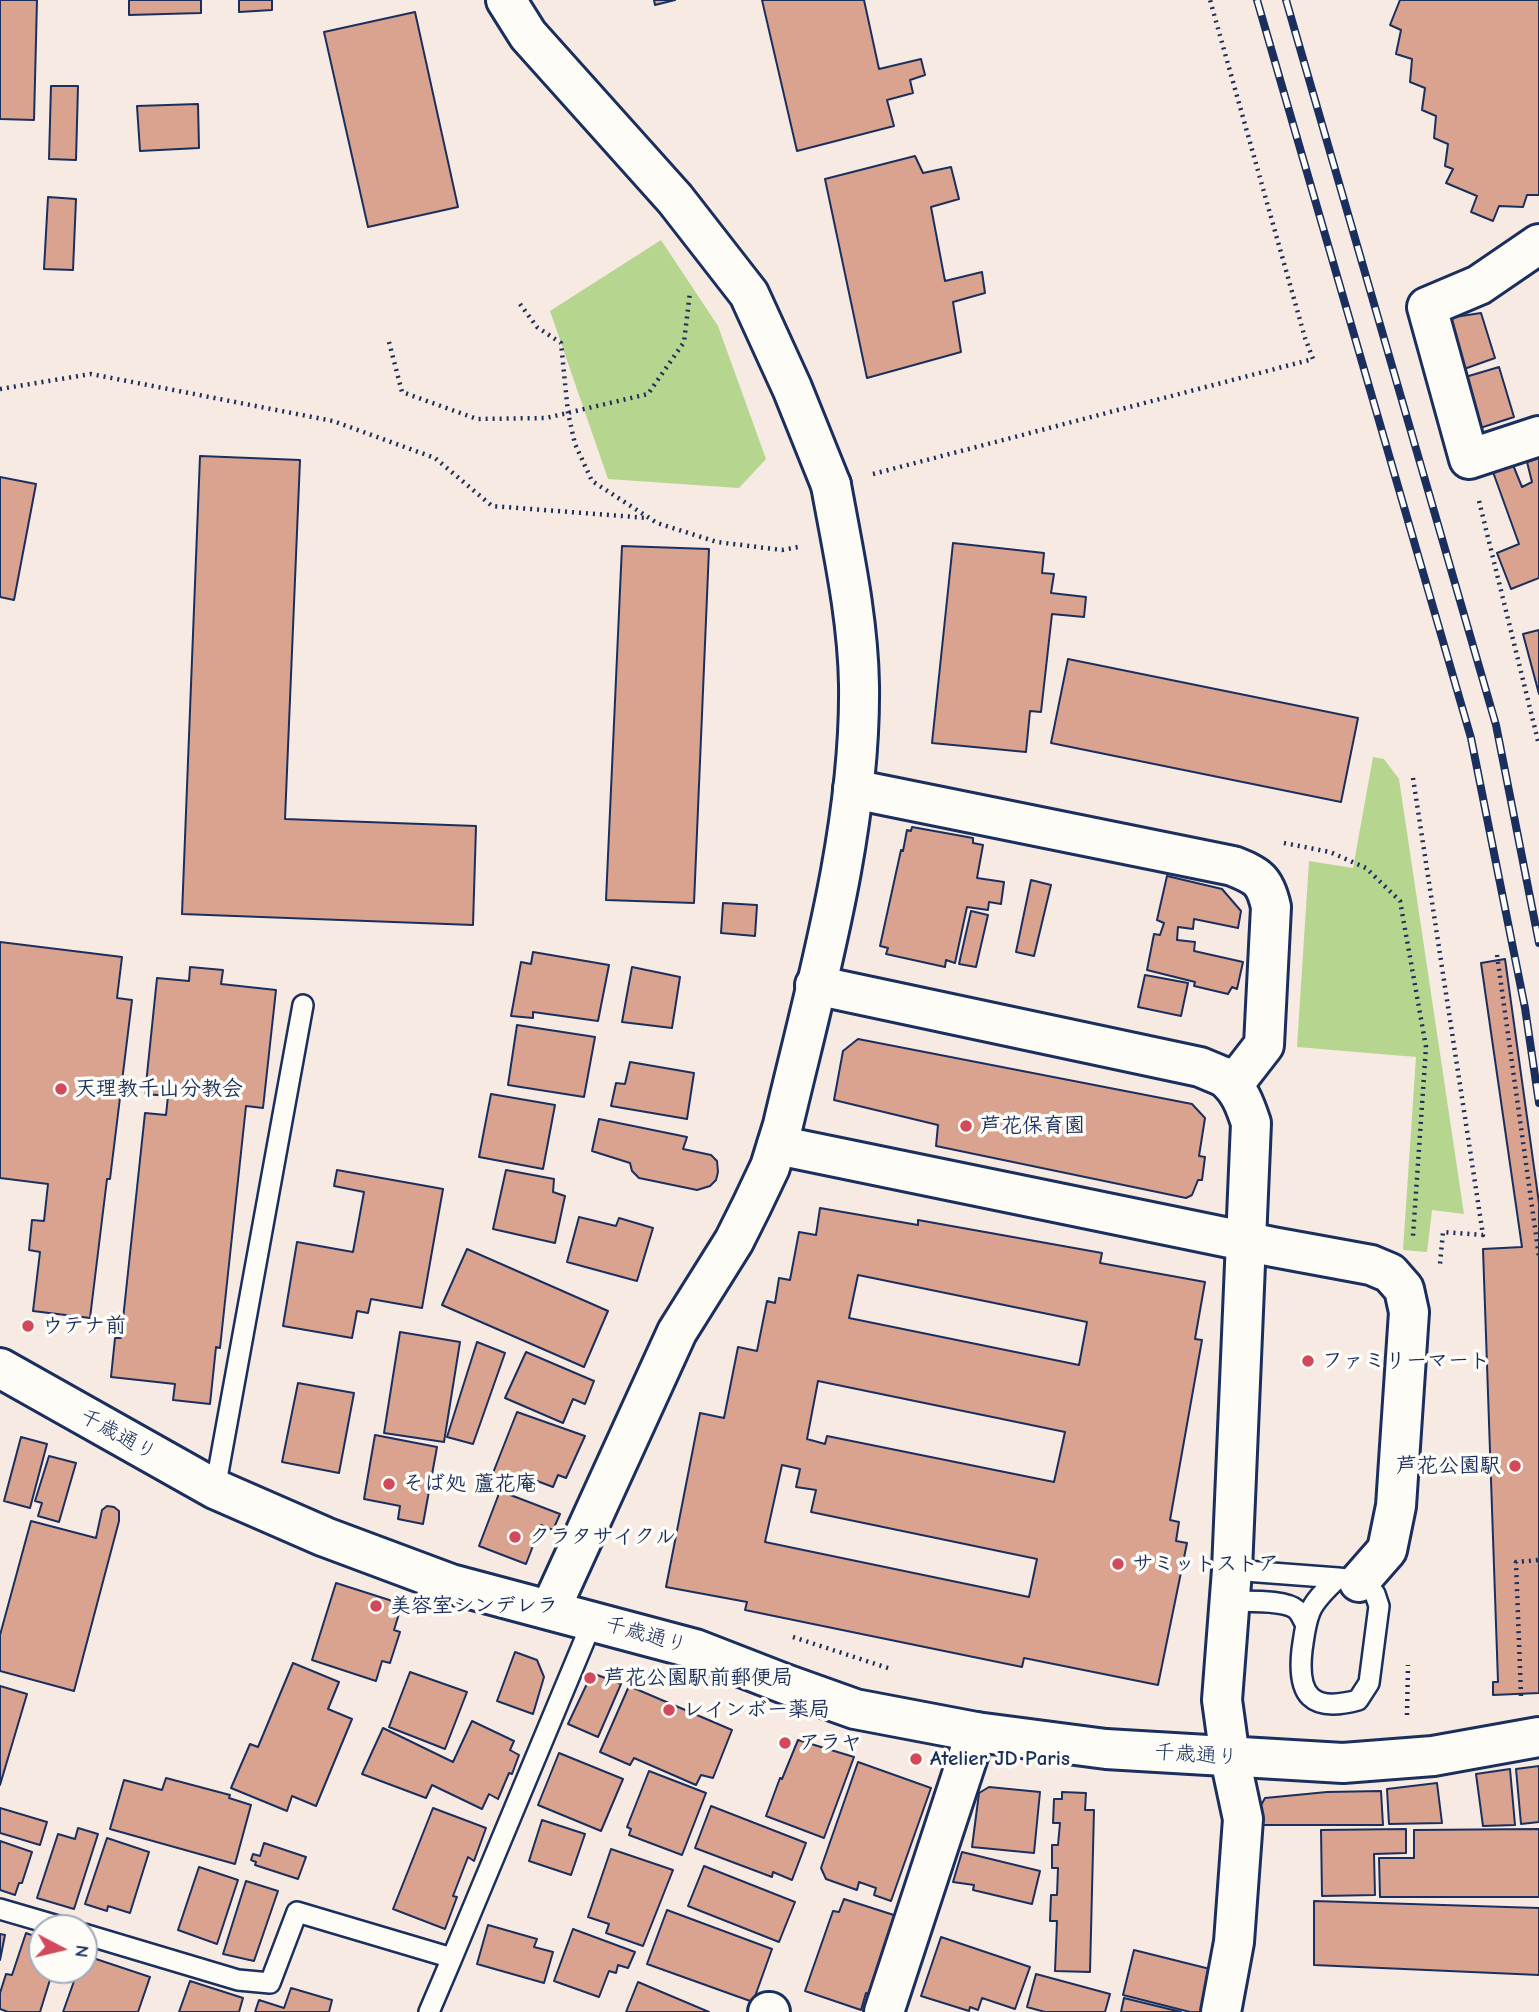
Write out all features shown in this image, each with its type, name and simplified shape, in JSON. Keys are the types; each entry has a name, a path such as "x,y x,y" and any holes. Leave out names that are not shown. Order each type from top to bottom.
{"street":[{"path":"506,0 528,35 675,199 749,294 792,388 831,485 856,636 859,685 853,789 841,861 815,985 770,1167 734,1241 671,1343 550,1610"},
{"path":"1539,244 1479,285 1427,307 1469,459 1539,436"},
{"path":"853,789 1233,866 1255,875 1267,889 1271,907 1264,1045 1229,1081"},
{"path":"815,985 1200,1067 1229,1081 1242,1097 1251,1124 1230,1585 1222,1700 1242,1819 1234,1942 1221,2012"},
{"path":"777,1145 1371,1265 1390,1273 1404,1289 1409,1312 1396,1506 1387,1550 1349,1580"},
{"name":"千歳通り","path":"0,1368 215,1489 325,1537 438,1579 695,1649 855,1709 976,1732 1106,1749 1343,1763 1433,1756 1539,1737"},
{"path":"884,2012 976,1732"}],"lane":[{"path":"215,1489 303,1004"},
{"path":"1230,1585 1349,1580 1369,1587 1379,1606 1369,1682 1358,1700 1342,1704 1315,1701 1304,1691 1300,1673 1306,1625 1311,1609 1349,1580"},
{"path":"1230,1585 1292,1607 1300,1612 1306,1625"},
{"path":"429,2012 593,1620"},
{"path":"0,1909 28,1917"},
{"path":"98,1938 238,1980 270,1983 297,1912 452,1958"}],"path":[{"path":"831,485 1313,359 1210,0"},
{"path":"389,342 402,392 477,419 546,418 648,394 684,342 691,286 707,241"},
{"path":"520,304 537,327 561,343 568,414 575,444 592,481 657,523 717,542 782,550 840,538"},
{"path":"0,389 91,374 333,421 435,458 492,506 648,517"},
{"path":"1469,459 1539,745"},
{"path":"1413,778 1483,1236 1443,1232 1439,1271 1430,1266"},
{"path":"1497,955 1539,1257"},
{"path":"1521,1685 1516,1562 1539,1560"},
{"path":"785,1635 901,1672"}],"green space":[{"path":"661,240 718,326 766,459 739,488 608,479 550,311"},
{"path":"1373,757 1384,759 1399,779 1464,1214 1432,1210 1427,1252 1403,1250 1416,1057 1297,1047 1309,861 1353,868"}],"building":[{"path":"0,0 37,0 34,120 0,119"},
{"path":"129,0 201,0 201,13 129,15"},
{"path":"239,0 272,0 272,10 239,12"},
{"path":"654,0 675,0 655,5"},
{"path":"762,0 864,0 879,69 921,59 925,75 910,80 913,93 887,100 894,126 797,151"},
{"path":"1400,0 1539,0 1539,195 1527,195 1523,207 1499,206 1493,221 1471,212 1477,196 1446,183 1453,169 1445,166 1448,144 1434,138 1436,116 1422,110 1425,88 1410,82 1412,59 1396,54 1401,30 1390,25"},
{"path":"415,12 458,207 368,227 324,32"},
{"path":"51,86 78,86 76,160 49,159"},
{"path":"198,104 199,148 140,151 137,106"},
{"path":"915,156 923,173 951,167 959,199 931,207 945,281 982,272 985,293 953,302 961,352 867,378 825,179"},
{"path":"48,197 76,199 73,270 44,269"},
{"path":"1481,313 1495,358 1464,369 1448,318"},
{"path":"1499,367 1514,417 1477,429 1462,378"},
{"path":"200,456 300,460 285,819 476,826 473,925 182,914"},
{"path":"1539,458 1539,578 1511,589 1497,553 1519,544 1493,472 1513,465 1522,487 1532,482 1527,462"},
{"path":"0,477 36,484 14,600 0,597"},
{"path":"953,543 1044,553 1042,573 1054,574 1051,593 1086,597 1084,617 1052,614 1041,712 1030,711 1026,752 932,743"},
{"path":"622,546 709,549 694,903 606,900"},
{"path":"1539,630 1539,694 1523,634"},
{"path":"1068,659 1358,718 1341,802 1051,743"},
{"path":"912,827 973,838 973,843 983,845 977,878 1004,882 1001,904 989,902 988,910 967,907 955,963 946,960 945,967 886,954 888,948 880,946 901,850 903,851 907,830 911,831"},
{"path":"1167,876 1222,889 1241,911 1238,928 1194,919 1193,929 1178,927 1177,940 1195,942 1194,951 1243,962 1237,989 1232,987 1228,994 1194,986 1195,982 1147,970 1154,934 1160,935 1164,923 1157,920"},
{"path":"1031,880 1051,885 1034,956 1016,952"},
{"path":"723,903 757,905 755,936 721,933"},
{"path":"971,911 988,915 976,967 959,964"},
{"name":"天理教千山分教会","path":"0,942 122,957 117,998 132,1000 90,1318 33,1311 40,1252 29,1250 32,1220 44,1221 48,1184 0,1178"},
{"path":"533,952 609,965 598,1021 533,1012 533,1018 511,1016 521,962 531,964"},
{"name":"芦花公園駅","path":"1505,959 1539,1203 1539,1693 1493,1695 1493,1682 1498,1682 1483,1249 1522,1247 1481,963"},
{"path":"190,967 223,970 221,984 276,990 263,1108 246,1106 220,1348 216,1347 210,1404 173,1400 175,1384 111,1377 115,1338 121,1338 145,1113 166,1115 168,1096 145,1094 157,978 189,981"},
{"path":"632,967 680,977 672,1028 622,1022"},
{"path":"1145,975 1188,983 1181,1016 1138,1007"},
{"path":"517,1025 595,1037 584,1097 508,1085"},
{"path":"858,1039 1192,1104 1205,1118 1199,1156 1205,1157 1202,1180 1198,1180 1192,1195 1186,1198 936,1146 938,1125 834,1100 843,1051"},
{"path":"630,1062 694,1073 687,1119 611,1106 616,1083 625,1084"},
{"path":"491,1094 555,1105 543,1169 479,1157"},
{"path":"599,1119 687,1137 683,1149 711,1155 717,1161 716,1180 710,1186 697,1190 639,1178 632,1171 630,1163 592,1151"},
{"path":"337,1170 443,1189 422,1308 371,1299 368,1313 357,1311 352,1338 283,1326 297,1242 353,1252 364,1192 334,1186"},
{"path":"506,1170 554,1179 553,1192 565,1196 555,1243 493,1229"},
{"path":"820,1208 918,1225 918,1220 1102,1253 1100,1263 1205,1282 1195,1339 1202,1340 1170,1520 1179,1522 1176,1541 1187,1543 1158,1685 1024,1658 1022,1667 745,1610 747,1602 666,1587 700,1413 724,1418 738,1347 757,1351 767,1301 775,1303 779,1278 790,1280 799,1232 816,1235","holes":["858,1275 1087,1322 1079,1365 849,1318","818,1381 1065,1432 1054,1482 827,1436 825,1444 807,1439","782,1465 800,1469 796,1487 816,1490 811,1512 1037,1559 1029,1597 765,1542"]},
{"path":"579,1217 616,1226 619,1218 653,1228 637,1281 567,1262"},
{"path":"467,1249 608,1311 584,1367 442,1305"},
{"path":"400,1332 460,1342 444,1442 384,1433"},
{"path":"477,1342 505,1353 473,1444 447,1437"},
{"path":"526,1352 594,1381 585,1404 573,1399 563,1423 505,1398"},
{"path":"298,1383 354,1393 339,1473 282,1462"},
{"path":"517,1412 585,1436 566,1478 558,1475 553,1487 529,1478 526,1486 493,1473"},
{"path":"375,1435 437,1447 423,1524 398,1519 400,1506 364,1499"},
{"path":"21,1437 47,1444 30,1508 4,1501"},
{"path":"49,1456 76,1463 59,1522 38,1516 42,1503 35,1501"},
{"path":"500,1491 560,1514 553,1530 541,1525 526,1564 479,1546"},
{"path":"107,1506 119,1511 119,1521 74,1691 0,1671 0,1635 31,1521 96,1538 102,1510"},
{"path":"336,1583 402,1604 394,1630 400,1632 390,1663 382,1661 376,1681 312,1660"},
{"path":"515,1652 537,1660 544,1677 533,1714 497,1701"},
{"path":"293,1663 339,1682 328,1709 352,1719 316,1806 292,1796 287,1811 231,1788 250,1744 258,1747"},
{"path":"410,1672 467,1692 445,1749 389,1727"},
{"name":"芦花公園駅前郵便局","path":"592,1673 621,1684 598,1737 568,1724"},
{"path":"0,1686 27,1694 0,1785"},
{"path":"629,1686 732,1730 713,1778 701,1775 696,1785 634,1758 630,1765 600,1752"},
{"path":"472,1721 514,1741 510,1750 519,1755 498,1799 489,1794 482,1809 432,1785 426,1798 362,1774 383,1728 453,1762"},
{"path":"798,1740 854,1757 824,1838 766,1816"},
{"path":"559,1753 623,1779 601,1831 538,1805"},
{"path":"858,1762 931,1788 891,1901 874,1895 876,1888 859,1882 857,1890 826,1879 821,1868"},
{"path":"1539,1766 1539,1822 1521,1824 1516,1769"},
{"path":"1510,1769 1515,1825 1483,1826 1476,1774"},
{"path":"649,1771 706,1793 682,1855 629,1835 631,1829 627,1827"},
{"path":"166,1778 230,1795 229,1798 251,1805 235,1864 110,1829 124,1780 162,1790"},
{"path":"1437,1783 1442,1823 1389,1824 1387,1789"},
{"path":"989,1787 1040,1792 1034,1853 972,1847 979,1793"},
{"path":"1381,1791 1383,1825 1260,1825 1260,1807 1265,1798 1327,1792"},
{"path":"1062,1792 1086,1793 1085,1810 1094,1810 1090,1972 1055,1971 1057,1921 1050,1921 1051,1895 1057,1895 1058,1868 1052,1868 1052,1845 1058,1845 1060,1823 1053,1823 1054,1799 1062,1799"},
{"path":"711,1806 806,1843 792,1880 773,1872 772,1877 695,1848"},
{"path":"0,1808 47,1822 40,1845 0,1833"},
{"path":"433,1808 486,1828 474,1861 468,1857 453,1896 457,1897 445,1929 393,1909"},
{"path":"542,1820 585,1834 571,1875 529,1861"},
{"path":"78,1828 98,1834 74,1909 37,1898 58,1834 75,1839"},
{"path":"1406,1829 1406,1853 1374,1854 1375,1895 1322,1896 1321,1830"},
{"path":"1539,1829 1539,1897 1380,1897 1379,1858 1414,1858 1414,1830"},
{"path":"107,1838 149,1852 130,1913 108,1906 107,1911 85,1904"},
{"path":"0,1841 32,1852 15,1895 0,1890"},
{"path":"264,1843 306,1857 298,1879 255,1865 256,1862 251,1860 253,1854 260,1856"},
{"path":"611,1849 673,1870 643,1946 606,1933 609,1924 588,1917"},
{"path":"962,1852 1040,1871 1032,1904 973,1890 974,1885 953,1882"},
{"path":"704,1866 795,1902 779,1942 688,1906"},
{"path":"199,1867 238,1880 217,1944 178,1930"},
{"path":"246,1881 278,1891 254,1961 223,1954"},
{"path":"844,1899 900,1917 875,1996 866,1993 861,2010 805,1991 833,1911 839,1912"},
{"path":"1314,1901 1539,1908 1539,1975 1314,1965"},
{"path":"667,1910 772,1949 753,2002 647,1964"},
{"path":"488,1925 537,1939 534,1947 553,1952 544,1983 477,1964"},
{"path":"573,1929 635,1952 628,1968 618,1965 616,1973 609,1971 599,1997 554,1981"},
{"path":"26,1933 28,1984 49,1984 40,2012 8,2012 0,2009 0,1993 6,1974 12,1975"},
{"path":"0,1934 5,1935 0,1960"},
{"path":"941,1937 1030,1967 1015,2009 982,1998 978,2010 970,2007 969,2011 921,1996"},
{"path":"1134,1950 1210,1969 1202,2012 1190,2012 1123,1995"},
{"path":"98,1960 150,1977 138,2012 63,2012 73,1984 98,1984"},
{"path":"1036,1974 1110,1994 1105,2012 1045,2012 1027,2007"},
{"path":"190,1981 243,1998 239,2012 179,2012"},
{"path":"638,1982 709,2012 626,2012"},
{"path":"291,1988 332,2000 329,2012 255,2012 259,2000 284,2008"},
{"path":"1124,1998 1181,2012 1121,2012"}],"railway":[{"path":"1257,0 1471,738 1525,1008 1539,1103"},
{"path":"1286,0 1496,725 1539,943"}],"place":[{"name":"天理教千山分教会","path":"61,1089"},
{"name":"芦花保育園","path":"966,1126"},
{"name":"ウテナ前","path":"28,1326"},
{"name":"ファミリーマート","path":"1308,1361"},
{"name":"芦花公園駅","path":"1515,1466"},
{"name":"そば処 蘆花庵","path":"389,1484"},
{"name":"クラタサイクル","path":"515,1537"},
{"name":"サミットストア","path":"1118,1564"},
{"name":"美容室シンデレラ","path":"376,1606"},
{"name":"芦花公園駅前郵便局","path":"590,1678"},
{"name":"レインボー薬局","path":"669,1710"},
{"name":"アラヤ","path":"785,1743"},
{"name":"Atelier JD Paris","path":"916,1759"}]}
